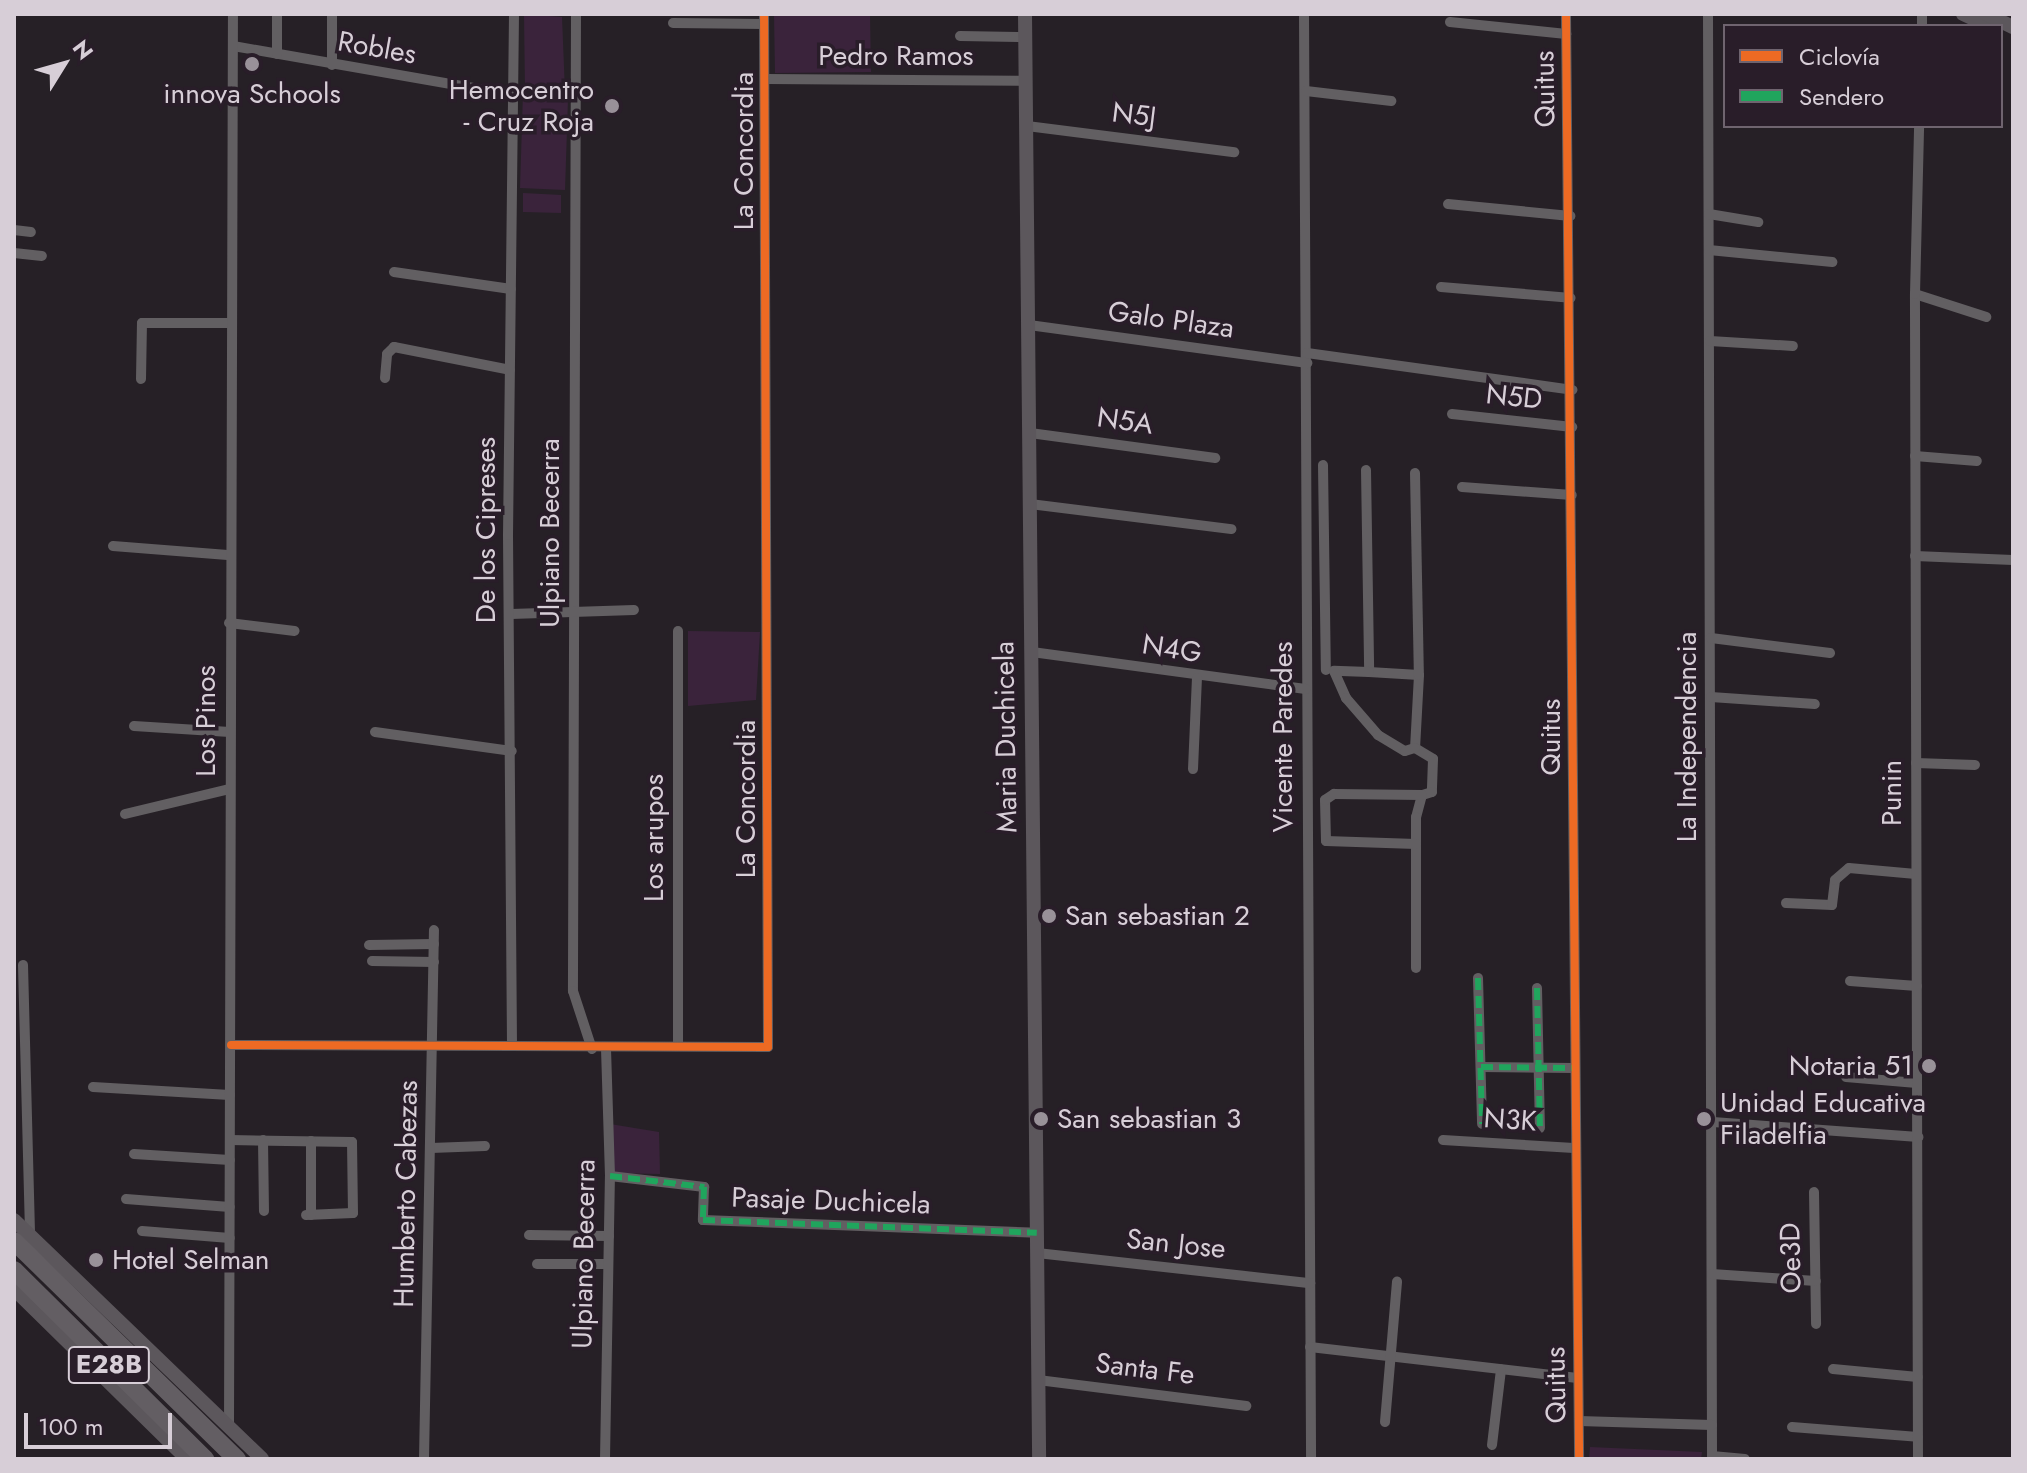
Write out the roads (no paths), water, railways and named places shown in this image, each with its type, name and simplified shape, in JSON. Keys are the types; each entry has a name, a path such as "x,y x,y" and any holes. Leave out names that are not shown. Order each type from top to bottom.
{"highway":[{"name":"E28B","path":"22,1238 48,1275 237,1459"},
{"name":"E28B","path":"14,1270 205,1459"},
{"path":"14,1270 41,1289 51,1284 48,1275"},
{"path":"51,1305 50,1293 60,1290 91,1315"}],"main road":[{"name":"Maria Duchicela","path":"1025,14 1039,1459"},
{"path":"1963,14 2002,24"},
{"path":"1986,14 2002,24"},
{"path":"14,1220 22,1238 262,1459"},
{"path":"14,1289 187,1459"}],"street":[{"name":"Los Pinos","path":"229,1427 231,1045 228,555 233,14"},
{"path":"277,14 277,54"},
{"path":"332,14 332,65"},
{"name":"De los Cipreses","path":"512,1045 510,370 514,14"},
{"name":"Ulpiano Becerra","path":"576,14 573,991 592,1049"},
{"name":"Vicente Paredes","path":"1304,14 1311,1459"},
{"name":"Quitus","path":"1566,14 1572,390 1574,1148 1579,1459"},
{"name":"La Independencia","path":"1708,14 1712,1458"},
{"path":"673,23 764,19"},
{"name":"La Concordia","path":"231,1045 434,1044 592,1049 768,1047 764,19"},
{"path":"1450,22 1566,34"},
{"path":"960,36 1026,37"},
{"name":"Robles","path":"233,46 513,95"},
{"name":"Pedro Ramos","path":"766,79 1026,81"},
{"path":"1306,91 1391,101"},
{"name":"N5J","path":"1027,126 1234,152"},
{"name":"Punin","path":"1918,1459 1915,294 1919,128"},
{"path":"1448,204 1570,216"},
{"path":"1709,214 1758,222"},
{"path":"14,230 31,232"},
{"path":"1709,250 1832,262"},
{"path":"14,253 42,256"},
{"path":"394,272 511,289"},
{"path":"1441,287 1571,298"},
{"path":"1915,294 1986,317"},
{"path":"141,379 142,323 231,323"},
{"name":"Galo Plaza","path":"1029,325 1572,390"},
{"path":"1710,341 1793,346"},
{"path":"385,378 387,354 394,347 510,370"},
{"name":"N5D","path":"1452,414 1572,427"},
{"name":"N5A","path":"1030,433 1215,458"},
{"path":"1915,456 1977,461"},
{"path":"1323,465 1330,670 1346,698 1378,735 1405,751 1415,748 1433,759 1432,792 1422,795 1334,794 1325,800 1326,841 1416,844"},
{"path":"1366,470 1369,672"},
{"path":"1415,473 1419,675 1415,748"},
{"path":"1462,487 1572,495"},
{"path":"1030,504 1231,529"},
{"path":"113,546 228,555"},
{"path":"1915,556 2013,560"},
{"path":"511,614 634,610"},
{"path":"229,623 295,631"},
{"name":"Los arupos","path":"678,631 678,1046"},
{"path":"1711,638 1830,653"},
{"name":"N4G","path":"1032,652 1197,678 1306,689"},
{"path":"1306,669 1419,675"},
{"path":"1193,769 1197,678"},
{"path":"1711,697 1815,704"},
{"path":"134,726 230,732"},
{"path":"375,732 512,751"},
{"path":"1916,763 1975,765"},
{"path":"125,814 230,789"},
{"path":"1416,968 1416,844 1422,795"},
{"path":"1786,903 1832,905 1835,880 1849,868 1916,874"},
{"name":"Humberto Cabezas","path":"424,1459 434,930"},
{"path":"369,945 434,944"},
{"path":"372,961 434,962"},
{"path":"22,1238 23,965"},
{"path":"1478,978 1482,1124"},
{"path":"1850,981 1917,986"},
{"path":"1537,988 1540,1128"},
{"name":"Ulpiano Becerra","path":"605,1459 610,1176 606,1049"},
{"path":"1481,1067 1574,1068"},
{"path":"1846,1077 1917,1083"},
{"path":"93,1087 230,1095"},
{"path":"1713,1122 1918,1137"},
{"path":"230,1140 263,1140 311,1141 352,1142 353,1213 308,1215 311,1141"},
{"path":"263,1140 264,1211"},
{"name":"N3K","path":"1443,1140 1574,1148"},
{"path":"431,1148 485,1146"},
{"path":"134,1154 230,1160"},
{"name":"Pasaje Duchicela","path":"610,1176 704,1187 703,1220 1037,1233"},
{"name":"Oe3D","path":"1814,1192 1816,1324"},
{"path":"126,1199 230,1207"},
{"path":"142,1231 230,1238"},
{"path":"529,1235 609,1236"},
{"name":"San Jose","path":"1037,1253 1310,1283"},
{"path":"537,1264 608,1264"},
{"path":"1712,1274 1816,1281"},
{"path":"1385,1422 1394,1358 1397,1282"},
{"path":"1310,1347 1577,1378"},
{"path":"1833,1369 1918,1377"},
{"path":"1492,1445 1501,1370"},
{"name":"Santa Fe","path":"1038,1380 1246,1406"},
{"path":"1579,1421 1712,1425"},
{"path":"1792,1427 1918,1437"},
{"path":"1712,1458 1745,1459"}],"place":[{"name":"innova Schools","path":"252,64"},
{"name":"Hemocentro - Cruz Roja","path":"612,106"},
{"name":"San sebastian 2","path":"1049,916"},
{"name":"Notaria 51","path":"1929,1066"},
{"name":"San sebastian 3","path":"1041,1119"},
{"name":"Unidad Educativa Filadelfia","path":"1704,1119"},
{"name":"Hotel Selman","path":"96,1260"}]}
